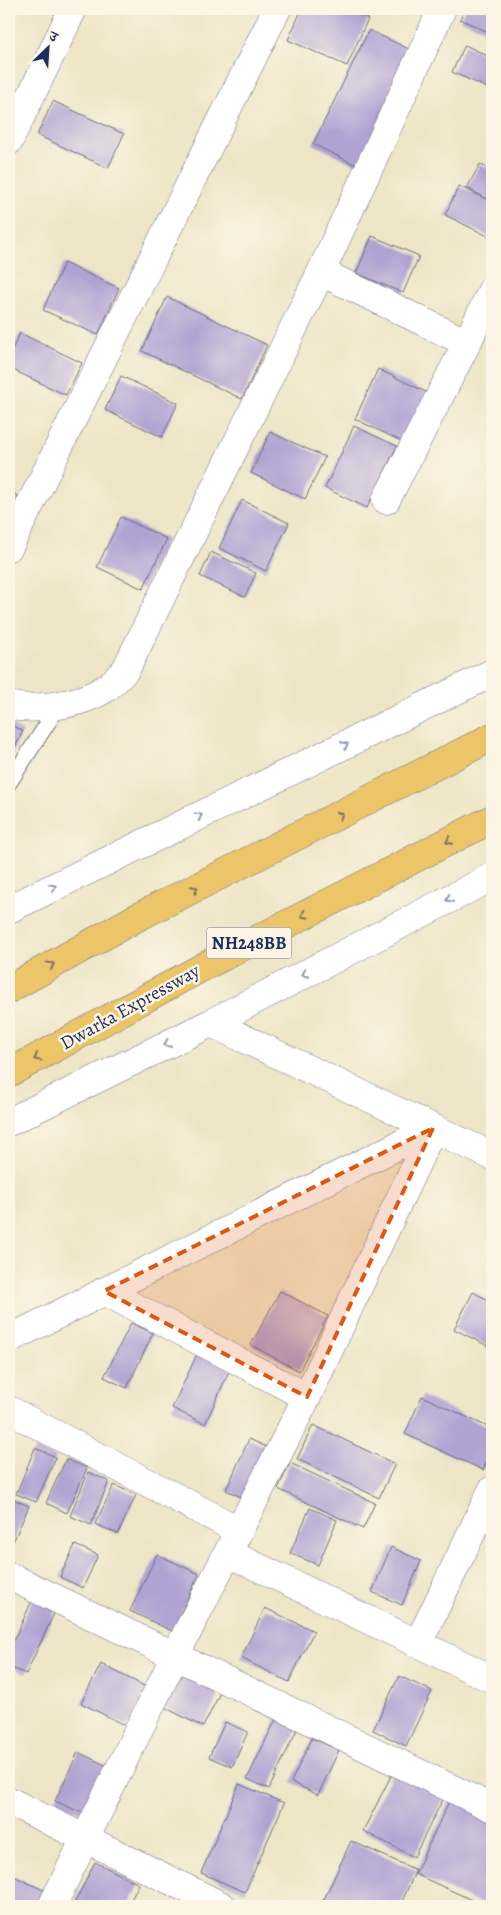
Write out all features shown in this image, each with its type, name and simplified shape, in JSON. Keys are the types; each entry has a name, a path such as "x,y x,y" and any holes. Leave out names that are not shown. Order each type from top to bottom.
{"highway":[{"path":"9,989 134,919 492,737"},
{"name":"Dwarka Expressway","path":"9,1073 201,968 492,819"}],"street":[{"path":"9,141 73,9"},
{"path":"9,546 277,9"},
{"path":"9,705 23,708 60,704 85,698 103,691 126,669 321,272 442,9"},
{"path":"321,272 467,343"},
{"path":"386,500 467,343 492,290"},
{"path":"9,908 492,673"},
{"path":"9,1122 210,1023 492,877"},
{"path":"210,1023 492,1156"},
{"path":"9,1338 433,1128"},
{"path":"52,1906 175,1656 307,1397 433,1128"},
{"path":"104,1291 307,1397"},
{"path":"9,1410 233,1541 418,1644 492,1679"},
{"path":"418,1644 492,1490"},
{"path":"9,1576 492,1808"},
{"path":"9,1802 222,1906"}],"lane":[{"path":"9,783 60,704"}],"highlighted area":[{"path":"433,1128 307,1397 104,1291"}],"building":[{"path":"302,9 346,9 368,19 347,66 288,40"},
{"path":"465,9 492,9 492,34 460,19"},
{"path":"369,30 415,52 360,167 313,144"},
{"path":"465,45 492,58 492,90 452,72"},
{"path":"53,101 124,134 108,168 37,135"},
{"path":"480,164 492,171 492,201 467,188"},
{"path":"459,186 492,202 492,238 445,215"},
{"path":"372,236 419,256 403,293 356,273"},
{"path":"64,263 119,288 98,335 43,310"},
{"path":"167,297 267,345 242,399 142,351"},
{"path":"20,333 82,363 66,395 9,368 9,356"},
{"path":"378,369 426,392 403,442 355,419"},
{"path":"121,376 178,403 162,437 105,410"},
{"path":"354,426 397,446 367,508 325,488"},
{"path":"270,432 325,457 305,499 251,473"},
{"path":"9,492 18,496 9,517"},
{"path":"242,500 289,523 266,571 219,548"},
{"path":"121,517 167,539 143,589 97,567"},
{"path":"211,552 256,573 245,597 200,576"},
{"path":"9,724 23,731 9,760"},
{"path":"280,1291 328,1316 299,1371 251,1345"},
{"path":"473,1292 492,1302 492,1348 454,1329"},
{"path":"131,1323 153,1333 127,1388 104,1377"},
{"path":"198,1352 231,1367 205,1424 172,1408"},
{"path":"422,1396 492,1429 492,1451 483,1470 405,1434"},
{"path":"313,1425 395,1464 379,1498 297,1459"},
{"path":"249,1439 271,1449 247,1500 226,1490"},
{"path":"35,1448 56,1457 36,1502 16,1494"},
{"path":"66,1459 87,1468 67,1513 46,1503"},
{"path":"290,1463 375,1503 363,1529 278,1489"},
{"path":"88,1472 109,1481 91,1525 70,1516"},
{"path":"114,1485 136,1495 118,1534 95,1524"},
{"path":"9,1497 29,1506 9,1551"},
{"path":"310,1508 337,1520 318,1565 290,1553"},
{"path":"75,1545 98,1555 83,1588 60,1577"},
{"path":"391,1547 421,1561 402,1605 372,1592"},
{"path":"157,1554 199,1574 172,1631 130,1611"},
{"path":"35,1594 58,1605 26,1674 9,1667 9,1651"},
{"path":"265,1608 314,1631 289,1682 241,1658"},
{"path":"101,1664 148,1688 128,1727 81,1703"},
{"path":"179,1672 220,1693 203,1727 162,1706"},
{"path":"399,1676 432,1691 406,1746 373,1730"},
{"path":"278,1715 299,1725 269,1789 247,1779"},
{"path":"225,1722 248,1732 232,1767 209,1757"},
{"path":"312,1738 339,1750 318,1795 291,1782"},
{"path":"78,1752 113,1769 91,1817 55,1801"},
{"path":"393,1772 444,1797 414,1857 363,1831"},
{"path":"239,1784 284,1803 245,1892 201,1873"},
{"path":"451,1797 492,1817 492,1897 488,1906 415,1874"},
{"path":"351,1841 416,1870 400,1906 321,1906"},
{"path":"95,1862 139,1884 128,1906 73,1906"},
{"path":"9,1874 50,1893 44,1906 9,1906"}]}
